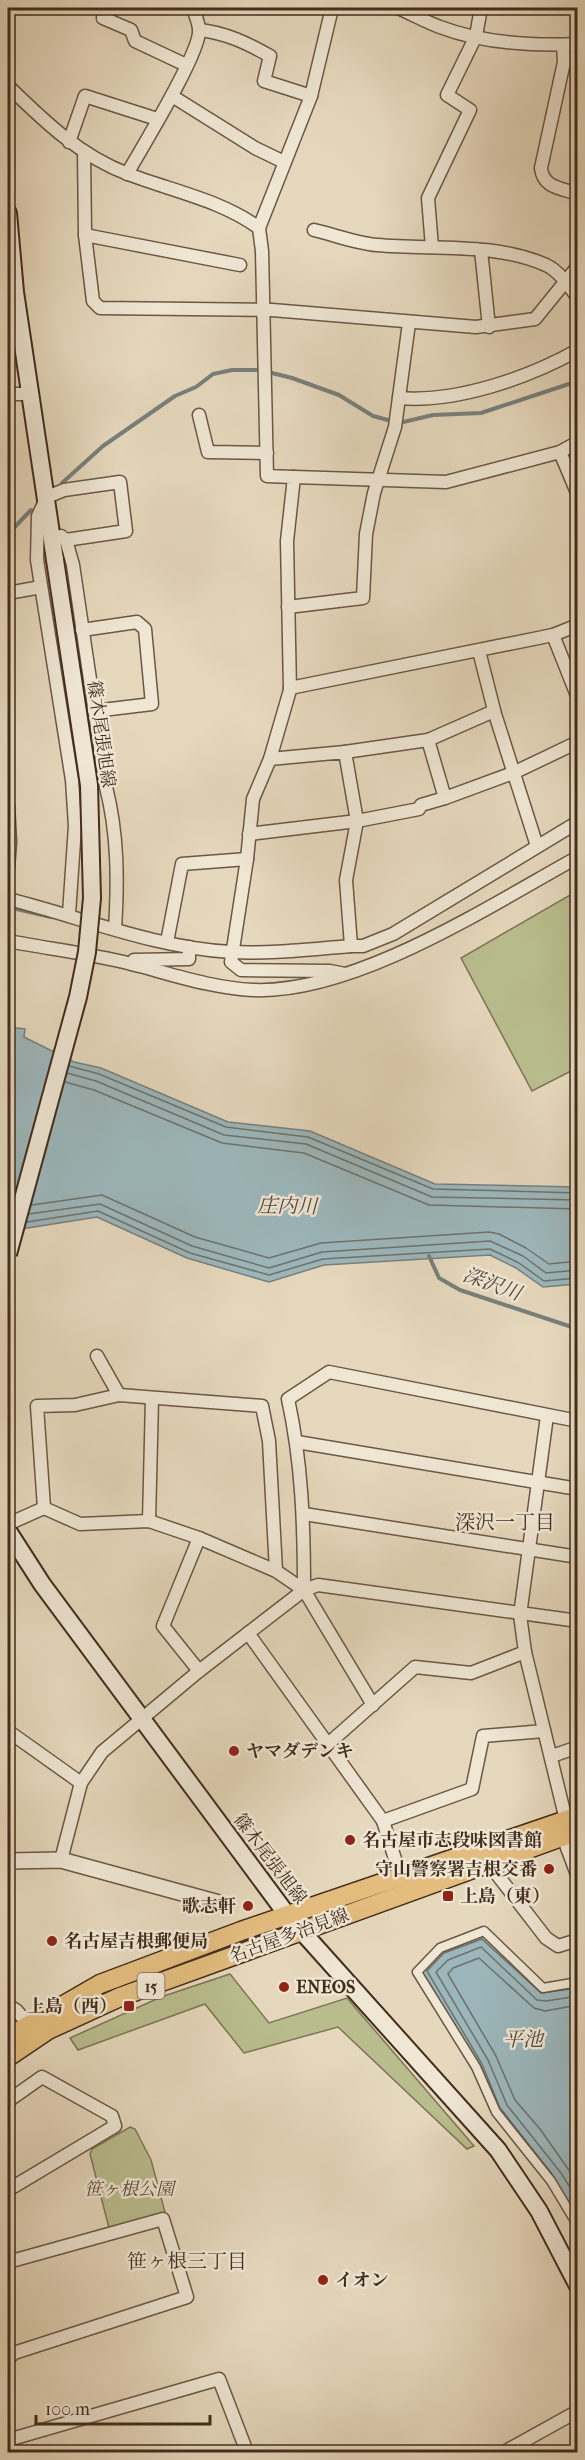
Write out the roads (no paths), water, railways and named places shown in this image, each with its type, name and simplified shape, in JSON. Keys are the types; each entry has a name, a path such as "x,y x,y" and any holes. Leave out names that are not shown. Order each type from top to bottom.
{"main road":[{"name":"篠木尾張旭線","path":"8,213 11,289 31,394 89,785 92,898 87,952 78,997 8,1254"},
{"name":"篠木尾張旭線","path":"8,1531 20,1552 288,1916 498,2150 539,2211 578,2286"},
{"name":"名古屋多治見線","path":"8,2057 48,2030 120,1997 489,1864 571,1826"},
{"name":"名古屋多治見線","path":"8,2037 100,1984 401,1878 571,1826"}],"street":[{"path":"104,8 103,18 131,30 135,41 186,65"},
{"path":"127,174 172,96 198,43 200,30 194,8"},
{"path":"332,8 311,96 259,228 264,310 267,476 446,482 560,452 578,442"},
{"path":"398,8 441,28 476,36 546,46 578,44"},
{"path":"432,247 428,198 470,110 447,95 476,36 481,8"},
{"path":"200,30 218,32 248,43 270,56 264,81 311,96"},
{"path":"563,45 564,62 541,168 542,178 547,183 578,194"},
{"path":"8,86 69,142 84,152 127,174 238,213 259,228"},
{"path":"69,142 85,96 158,119"},
{"path":"172,96 255,148 284,162"},
{"path":"84,152 85,235 93,301 100,308 264,310 336,314 409,323 489,327 535,319 564,280 578,266"},
{"path":"314,230 375,244 481,250 547,266 564,280 578,298"},
{"path":"85,235 240,265"},
{"path":"481,250 489,327"},
{"path":"288,607 363,598 366,534 395,422 409,323"},
{"path":"399,398 424,400 481,389 556,362 578,351"},
{"path":"8,394 31,394"},
{"path":"199,416 207,452 267,453"},
{"path":"560,452 578,495"},
{"path":"294,477 287,541 290,688 270,759 253,799 247,859 231,962 241,970 267,973 330,971 345,974"},
{"path":"66,540 126,531 120,482 64,490 47,497 38,516 37,560 72,780 75,826 69,914"},
{"path":"51,527 66,540 106,787 114,817 118,880 115,928"},
{"path":"8,593 41,587"},
{"path":"82,630 137,622 145,629 152,704 94,711"},
{"path":"290,688 479,651 553,634 578,625"},
{"path":"553,634 578,698"},
{"path":"479,651 494,711 537,846"},
{"path":"270,759 328,751 345,752 428,740 494,711"},
{"path":"428,740 445,798"},
{"path":"249,834 357,821 419,809 421,805 513,773 578,742"},
{"path":"345,752 357,821 345,888 351,946"},
{"path":"8,805 10,842 8,869"},
{"path":"8,899 189,947 231,952 363,946 393,934 578,822"},
{"path":"8,941 118,961 231,988 255,990 298,986 345,974 433,938 578,857"},
{"path":"167,942 182,864 247,859"},
{"path":"118,961 189,959 189,947"},
{"path":"98,1356 119,1395"},
{"path":"304,1590 304,1514 297,1442 288,1399 329,1372 578,1421"},
{"path":"44,1508 37,1406 75,1405 119,1395 262,1406 269,1441 276,1572"},
{"path":"149,1521 152,1399"},
{"path":"547,1416 519,1614 525,1652 544,1731 571,1826 578,1877"},
{"path":"297,1442 578,1489"},
{"path":"8,1524 44,1508 80,1524 149,1521 199,1538 276,1572 304,1590 373,1705"},
{"path":"304,1514 578,1557"},
{"path":"199,1538 163,1626 199,1671"},
{"path":"61,1860 81,1783 102,1752 199,1671 304,1590 318,1585 578,1621"},
{"path":"248,1633 383,1821 401,1878"},
{"path":"328,1744 415,1667 471,1673 525,1652"},
{"path":"8,1731 81,1783"},
{"path":"383,1821 472,1789 483,1736 544,1731"},
{"path":"552,1756 578,1747"},
{"path":"8,1861 61,1860 219,1903"},
{"path":"489,1864 546,1938 558,1946 578,1940"},
{"path":"578,1982 543,1988 484,1931 441,1948 417,1972 476,2067 496,2112 550,2181 578,2226"},
{"path":"8,2006 16,2010 28,2024"},
{"path":"8,2101 42,2077 112,2116 115,2126 8,2190"},
{"path":"8,2262 163,2219 187,2297 10,2353"},
{"path":"8,2440 219,2379 247,2452"},
{"path":"504,2452 522,2448 578,2410"}],"water":[{"name":"庄内川","path":"8,1027 25,1029 24,1037 74,1062 101,1068 228,1122 310,1131 435,1184 577,1187 577,1284 543,1287 516,1268 490,1255 324,1265 269,1282 187,1258 97,1217 8,1231"},
{"name":"平池","path":"484,1931 543,1988 577,1982 577,2226 551,2181 496,2112 476,2067 417,1972 440,1948"}],"waterway":[{"path":"62,483 103,446 175,396 196,387 213,374 232,370 260,370 292,378 339,395 373,416 399,423 433,415 481,413 578,381"},
{"path":"8,534 31,510"},
{"path":"8,907 51,917"},
{"name":"深沢川","path":"429,1256 439,1278 460,1290 578,1329"}],"place":[{"name":"ヤマダデンキ","path":"234,1751"},
{"name":"名古屋市志段味図書館","path":"350,1840"},
{"name":"守山警察署吉根交番","path":"549,1869"},
{"name":"上島（東）","path":"448,1896"},
{"name":"歌志軒","path":"248,1906"},
{"name":"名古屋吉根郵便局","path":"52,1941"},
{"name":"ENEOS","path":"284,1987"},
{"name":"上島（西）","path":"129,2006"},
{"name":"イオン","path":"323,2280"}],"district":[{"name":"深沢一丁目","path":"505,1522"},
{"name":"笹ヶ根三丁目","path":"187,2261"}],"park label":[{"name":"笹ヶ根公園","path":"129,2189"}]}
